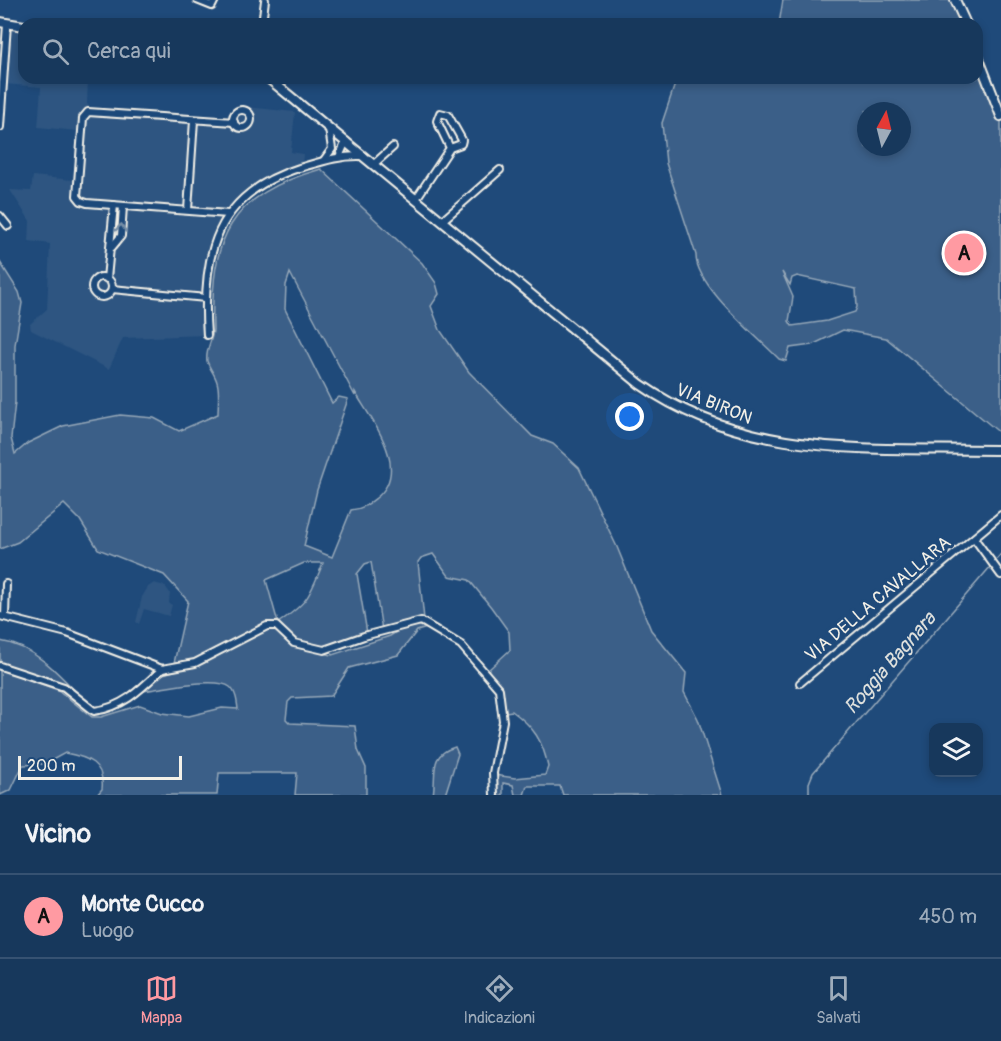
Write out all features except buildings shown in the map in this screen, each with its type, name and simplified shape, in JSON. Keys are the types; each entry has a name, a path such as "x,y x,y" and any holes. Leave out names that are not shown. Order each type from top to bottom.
{"street":[{"path":"197,0 212,6 215,0"},
{"path":"263,18 265,0"},
{"path":"955,0 963,18"},
{"path":"0,127 4,23"},
{"path":"983,70 1001,116"},
{"name":"VIA BIRON","path":"276,84 640,384 695,416 742,434 784,442 1001,450"},
{"path":"228,214 87,203 81,201 77,196 85,114 93,112 234,122"},
{"path":"416,199 450,148 459,147 462,140 448,115 440,113 437,121 450,148"},
{"path":"188,210 194,120"},
{"path":"328,126 332,136 332,149"},
{"path":"324,161 332,149 346,141"},
{"path":"339,157 346,141"},
{"path":"374,164 393,147"},
{"path":"207,334 206,278 211,257 228,214 260,184 324,161 339,157 363,156"},
{"path":"442,220 500,170"},
{"path":"112,289 107,279 112,247 114,205"},
{"path":"112,247 121,236 123,206"},
{"path":"0,216 8,225"},
{"path":"107,279 101,277 95,280 92,290 96,295 102,297 109,295 112,289"},
{"path":"112,289 206,298"},
{"name":"VIA DELLA CAVALLARA","path":"800,683 1001,515"},
{"name":"VIA DELLA CAVALLARA","path":"974,538 1001,575"},
{"path":"6,584 2,616 67,633 162,669 195,663 267,626 276,626 294,643 324,650 364,636 421,621 461,645 499,688 503,721 493,773 494,795"},
{"path":"0,666 64,687 94,711 104,710 134,695 162,669"}],"shaded area":[{"path":"783,0 951,0 959,18 780,18"},
{"path":"7,24 18,25 18,84 88,84 87,104 91,109 212,117 226,117 236,106 295,112 291,152 303,154 302,165 269,179 228,214 211,257 207,335 123,338 109,369 31,330 30,324 47,309 50,244 29,241 30,221 10,190 31,191 33,176 73,180 77,131 38,127 41,87 4,84"},
{"path":"983,78 1001,121 1001,434 886,338 843,330 812,345 790,348 786,361 779,359 743,325 716,296 706,281 698,267 666,163 662,123 675,84 983,84","holes":["782,272 790,285 792,278 797,276 856,289 855,312 827,321 792,326 789,321 793,297"]},
{"path":"321,169 422,263 436,283 439,294 431,306 440,330 469,372 532,436 553,444 579,468 617,547 651,630 686,673 684,692 698,719 722,795 563,795 560,786 527,786 524,795 515,795 513,785 503,783 503,795 495,795 495,775 515,778 545,775 548,767 546,758 532,729 512,711 506,712 502,690 488,670 510,650 509,632 469,580 449,576 433,554 421,558 418,562 424,619 410,620 382,630 371,562 365,564 357,574 367,633 331,644 311,646 290,636 277,624 193,662 177,664 174,663 188,601 164,575 98,549 80,520 64,504 18,542 0,549 0,262 19,292 22,303 15,345 15,402 11,438 15,454 28,443 63,426 120,415 154,418 179,431 218,414 218,386 207,357 213,333 216,269 222,245 231,224 246,207 265,192","holes":["290,273 355,396 355,392 379,431 390,460 390,474 386,487 367,505 351,510 332,557 304,546 317,490 348,399 339,397 332,403 285,309 286,285","304,563 323,563 302,604 278,623 266,580"]},
{"path":"154,583 165,586 170,593 169,603 172,605 169,616 144,609 139,624 136,622 142,597 148,587"},
{"path":"417,625 427,628 417,631 398,655 349,668 331,696 292,698 288,702 286,719 290,723 355,726 358,750 366,768 366,795 295,795 297,773 219,773 217,795 97,795 102,789 102,780 97,767 87,759 65,753 45,764 23,765 11,790 0,795 0,669 58,690 92,717 101,717 140,705 162,713 189,716 222,708 238,709 234,691 223,684 201,683 142,691 163,674 203,663 268,629 276,630 299,648 332,655 390,636 404,627"},
{"path":"0,641 40,658 63,678 94,711 70,691 0,666"},
{"path":"455,747 458,754 445,795 433,795 437,760 446,750"}],"waterway":[{"name":"Roggia Bagnara","path":"983,57 1001,104"},
{"name":"Roggia Bagnara","path":"994,562 1001,554"},
{"name":"Roggia Bagnara","path":"809,795 809,783 813,773 991,566"}],"place":[{"name":"Monte Cucco","path":"964,253"}]}
